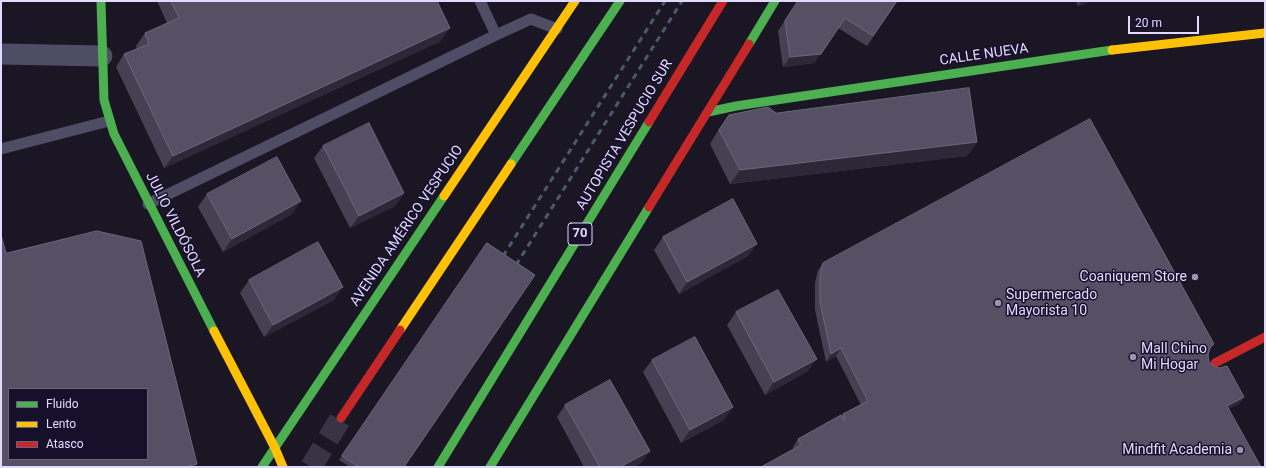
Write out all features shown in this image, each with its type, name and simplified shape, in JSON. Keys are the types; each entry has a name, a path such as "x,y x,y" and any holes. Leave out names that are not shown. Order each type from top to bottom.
{"main road":[{"name":"JULIO VILDÓSOLA","path":"101,1 104,100 109,121 148,204 275,448 283,467"},
{"name":"AVENIDA AMÉRICO VESPUCIO","path":"262,467 575,1"},
{"path":"341,418 620,1"},
{"name":"AUTOPISTA VESPUCIO SUR","path":"438,467 723,1"},
{"path":"490,467 776,1"},
{"name":"CALLE NUEVA","path":"708,112 736,106 1090,54 1265,33"},
{"path":"1215,363 1265,337"}],"street":[{"path":"1,54 102,56"}],"lane":[{"path":"480,1 496,35"},
{"path":"148,204 531,19 557,29"},
{"path":"1,148 109,121"}],"building":[{"path":"171,1 437,1 450,28 173,156 124,54 149,44 145,33 179,18"},
{"path":"798,1 897,1 873,36 845,18 821,54 790,57 785,21"},
{"path":"969,88 977,142 740,170 719,130 729,115 768,107 776,113"},
{"name":"Supermercado Mayorista 10","path":"1090,119 1214,344 1210,348 1208,355 1209,362 1219,368 1227,366 1244,397 1227,406 1261,467 761,467 801,445 798,439 841,415 845,421 843,414 868,401 841,348 831,354 820,302 820,275 823,263"},
{"path":"369,123 404,193 359,216 323,146"},
{"path":"277,157 301,201 232,239 207,194"},
{"path":"733,199 757,244 687,282 663,237"},
{"path":"97,231 141,241 197,464 186,467 1,467 1,235 6,253"},
{"path":"318,242 343,287 273,325 249,280"},
{"path":"487,243 535,275 404,467 359,467 342,456"},
{"path":"778,290 817,359 774,382 736,312"},
{"path":"695,337 733,407 690,430 652,360"},
{"path":"610,380 650,451 620,467 600,467 565,405"}],"tunnel":[{"path":"311,467 341,418"}],"railway":[{"path":"503,256 665,1"},
{"path":"516,265 682,1"}],"traffic: fast":[{"path":"101,1 104,100 114,134 214,331"},
{"path":"511,164 620,1"},
{"path":"749,44 775,1"},
{"path":"708,112 736,106 1112,50"},
{"path":"438,467 649,122"},
{"path":"262,467 444,196"},
{"path":"490,467 649,207"}],"traffic: slow":[{"path":"444,196 575,1"},
{"path":"1112,50 1265,33"},
{"path":"400,330 511,164"},
{"path":"214,331 275,448 283,467"}],"traffic: jam":[{"path":"649,122 723,1"},
{"path":"649,207 749,44"},
{"path":"341,418 400,330"},
{"path":"1215,363 1265,337"}],"place":[{"name":"Coaniquem Store","path":"1195,277"},
{"name":"Supermercado Mayorista 10","path":"998,303"},
{"name":"Mall Chino Mi Hogar","path":"1133,357"},
{"name":"Mindfit Academia","path":"1240,450"}]}
